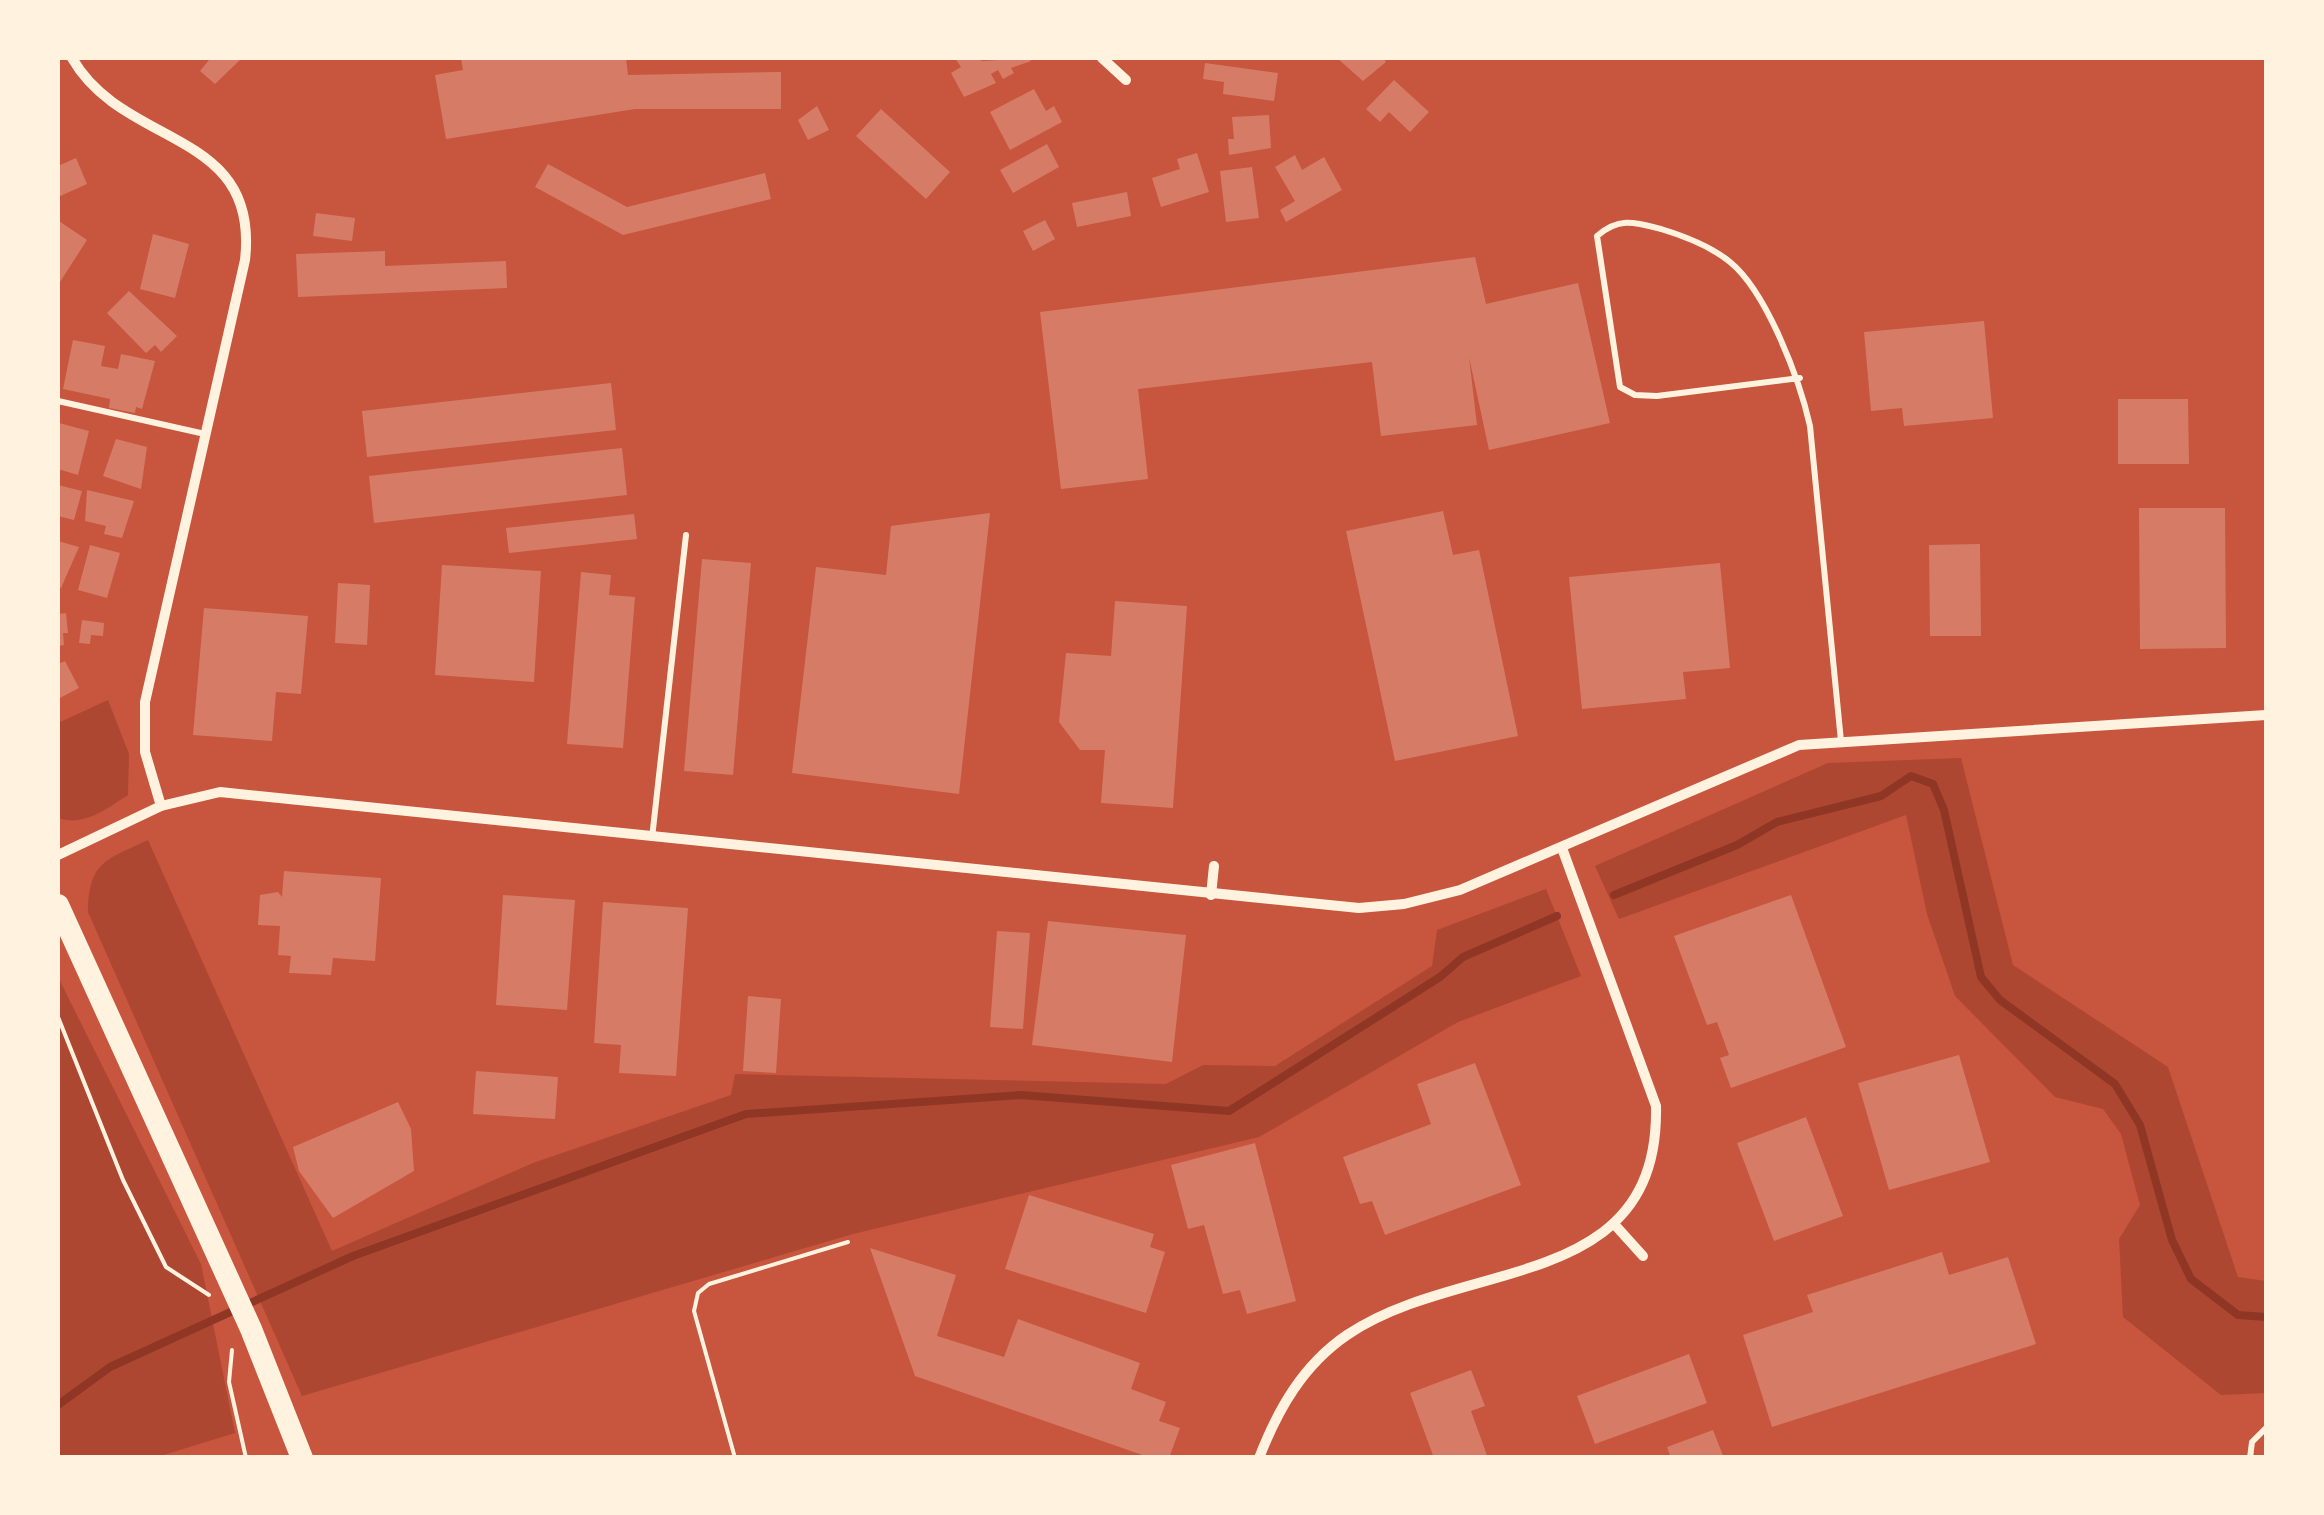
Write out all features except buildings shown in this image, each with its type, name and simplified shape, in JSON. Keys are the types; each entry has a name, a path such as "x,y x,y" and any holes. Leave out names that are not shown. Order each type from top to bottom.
{"highway":[{"path":"58,904 225,1301 250,1329 302,1458"}],"street":[{"path":"72,58 91,85 117,108 208,158 240,196 248,234 143,714 144,752 161,806"},
{"path":"1102,58 1126,80"},
{"path":"58,856 161,806 220,792 1358,908 1404,904 1460,890 1798,745 2266,715"},
{"path":"1259,1458 1276,1416 1296,1386 1347,1335 1442,1294 1570,1254 1615,1225 1630,1208 1650,1166 1656,1106 1562,848"},
{"path":"1211,894 1214,866"},
{"path":"1615,1225 1643,1256"}],"lane":[{"path":"1800,378 1656,396 1635,395 1620,387 1599,272 1598,236 1611,224 1628,220 1682,235 1732,263 1763,308 1800,378 1810,426 1841,743"},
{"path":"58,401 206,434"},
{"path":"652,839 686,535"},
{"path":"2250,1458 2252,1442 2266,1428"}],"path":[{"path":"58,1017 123,1180 166,1268 170,1274 225,1301"},
{"path":"736,1458 694,1311 698,1294 708,1284 848,1242"},
{"path":"230,1343 229,1382 246,1458"}],"shaded area":[{"path":"108,700 129,754 128,795 86,818 58,818 58,723"},
{"path":"1961,758 2013,965 2168,1067 2238,1277 2266,1281 2266,1393 2221,1395 2123,1317 2119,1239 2140,1205 2121,1134 2103,1109 2055,1097 1955,996 1927,914 1906,815 1619,919 1595,866 1828,763"},
{"path":"148,840 332,1251 533,1163 731,1095 735,1074 1166,1084 1203,1065 1275,1066 1432,966 1437,930 1546,889 1581,976 1458,1022 1259,1137 853,1234 302,1396 88,912 96,872 111,858"},
{"path":"58,977 201,1264 235,1433 157,1457 58,1457"}],"waterway":[{"path":"1614,895 1737,845 1777,822 1881,796 1911,776 1933,784 1944,810 1981,977 2000,1000 2115,1084 2140,1125 2172,1240 2191,1279 2238,1315 2266,1317"},
{"path":"58,1405 110,1367 353,1256 746,1114 1021,1095 1229,1111 1440,977 1463,957 1557,916"}]}
